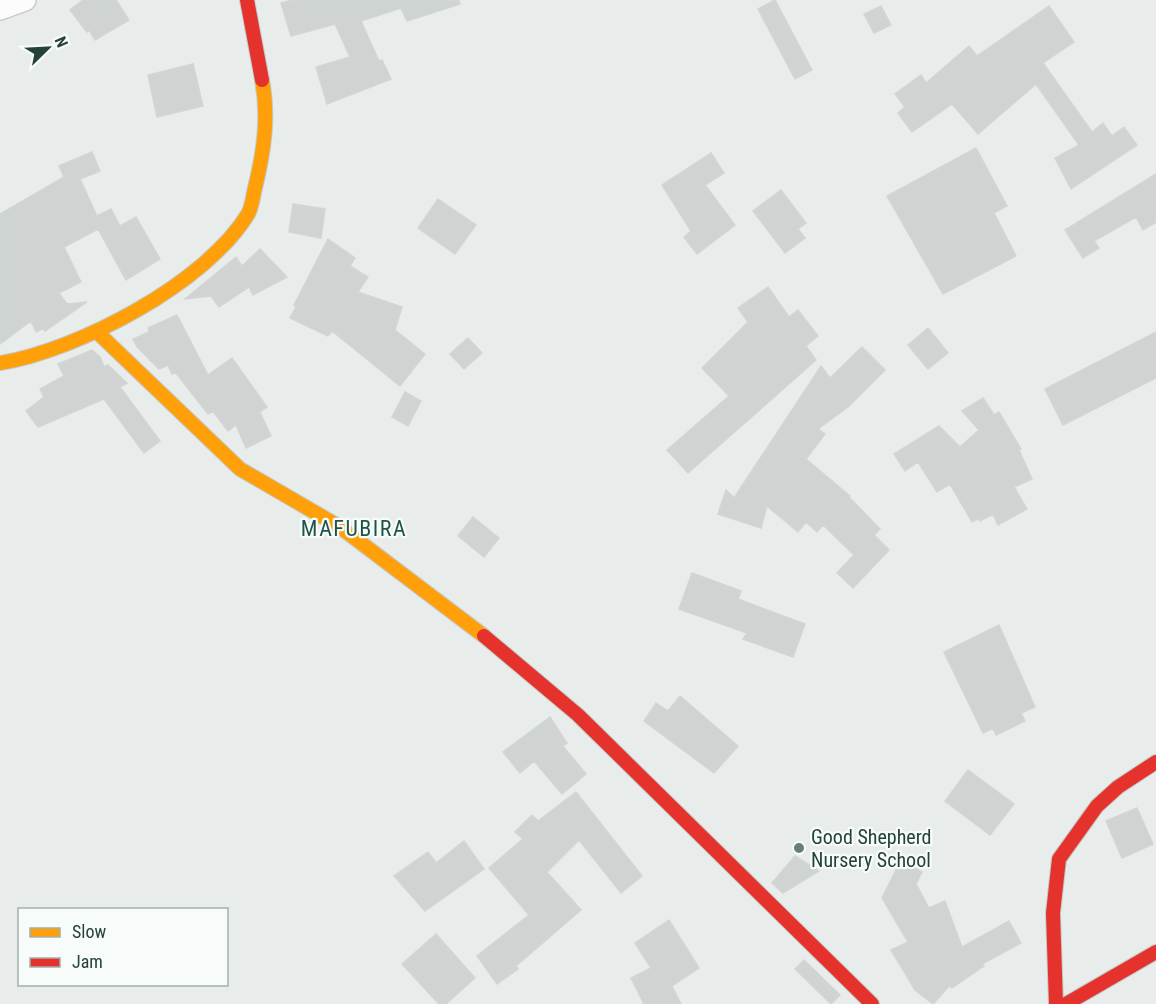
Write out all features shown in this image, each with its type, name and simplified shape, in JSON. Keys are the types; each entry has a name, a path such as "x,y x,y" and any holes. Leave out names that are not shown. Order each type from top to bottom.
{"street":[{"path":"0,9 25,0"},
{"path":"0,363 25,359 96,331 182,282 217,254 249,212 263,154 267,106 247,0"},
{"path":"96,331 240,469 340,527 486,638 548,689 872,1004"},
{"path":"1056,1004 1053,914 1059,861 1081,823 1105,795 1156,762"},
{"path":"1066,1004 1156,952"}],"building":[{"path":"83,0 116,0 129,20 95,40 70,10"},
{"path":"292,0 459,0 460,4 407,21 401,8 361,21 379,61 382,60 391,79 327,104 316,67 350,57 335,24 291,36 281,3"},
{"path":"775,0 812,70 795,79 758,9"},
{"path":"881,6 891,25 874,33 864,14"},
{"path":"1049,6 1074,42 1043,63 1092,132 1103,123 1112,136 1124,127 1137,145 1071,189 1055,158 1079,145 1036,84 978,134 952,104 912,132 898,113 905,107 895,94 921,75 926,83 969,46 977,56"},
{"path":"193,64 203,106 157,117 148,75"},
{"path":"976,148 1007,206 994,213 1016,256 943,294 887,196"},
{"path":"92,152 100,171 80,179 97,216 111,209 120,226 136,217 160,259 126,280 98,229 64,247 81,282 59,293 67,304 87,302 45,331 44,328 36,332 31,321 0,344 0,214 64,177 59,166"},
{"path":"711,153 724,173 705,185 735,225 697,254 684,237 691,231 662,185"},
{"path":"1156,174 1156,222 1143,230 1136,217 1094,241 1099,248 1083,258 1065,230"},
{"path":"781,190 806,223 798,229 805,238 785,253 753,211"},
{"path":"438,199 476,225 455,254 418,228"},
{"path":"293,204 325,209 321,238 289,232"},
{"path":"328,239 355,258 350,266 368,277 358,292 402,307 395,330 425,354 400,386 332,331 328,336 290,318 296,307 294,305"},
{"path":"260,249 287,277 253,295 249,287 219,307 211,296 185,299 236,257 242,266"},
{"path":"768,287 789,317 798,310 818,336 806,346 816,360 688,473 667,450 729,396 702,368 748,322 738,308"},
{"path":"177,315 208,375 232,358 267,407 260,412 271,436 246,448 236,425 228,431 213,411 208,414 176,373 172,374 168,365 159,369 137,347 133,339 149,332 148,328"},
{"path":"928,328 948,353 928,369 908,345"},
{"path":"1156,332 1156,378 1063,425 1045,389"},
{"path":"468,338 482,353 464,369 450,354"},
{"path":"862,347 885,370 848,407 818,429 825,434 806,459 850,496 880,529 874,535 889,550 853,588 837,573 854,555 823,525 817,532 806,522 798,532 767,506 761,528 718,514 726,490 734,498 821,366 830,378"},
{"path":"92,350 100,357 104,367 108,365 127,383 120,387 160,441 144,453 104,399 38,427 26,411 44,397 40,389 64,376 58,364"},
{"path":"405,392 421,401 408,426 392,417"},
{"path":"983,398 994,415 999,412 1021,449 1019,450 1032,479 1014,487 1027,509 998,525 993,514 980,521 979,518 972,522 950,484 937,492 918,462 905,471 894,454 939,426 960,447 979,430 962,411"},
{"path":"473,517 499,538 484,557 458,536"},
{"path":"692,573 741,591 738,599 805,624 793,657 743,639 747,633 679,609"},
{"path":"999,625 1035,707 1021,713 1025,721 996,735 993,728 983,733 944,652"},
{"path":"680,696 738,746 714,773 644,721 656,703 668,711"},
{"path":"550,717 567,743 563,746 586,774 562,794 534,761 520,773 503,752"},
{"path":"968,770 1014,804 990,835 945,801"},
{"path":"576,792 642,876 621,893 579,840 547,872 581,910 516,966 518,969 497,984 477,956 529,915 489,868 523,839 515,832 532,815 538,821"},
{"path":"1137,808 1153,844 1122,858 1106,821"},
{"path":"464,841 484,869 425,911 394,876 428,852 436,863"},
{"path":"795,856 819,871 783,893 772,883"},
{"path":"901,860 922,872 916,884 929,908 945,901 962,947 1009,921 1021,943 982,964 984,966 952,988 950,985 933,1004 915,990 891,950 908,942 882,898"},
{"path":"669,920 699,968 672,986 681,1004 644,1004 631,978 651,968 635,943"},
{"path":"436,934 475,978 446,1004 439,1004 402,964"},
{"path":"804,960 840,995 831,1004 795,969"}],"traffic: slow":[{"path":"0,363 32,356 66,344 138,310 203,265 229,240 248,214 258,174 265,121 262,80"},
{"path":"96,331 240,469 340,527 484,636"}],"traffic: jam":[{"path":"247,0 262,80"},
{"path":"484,636 578,715 872,1004"},
{"path":"1056,1004 1053,913 1059,859 1097,806 1118,787 1156,762"},
{"path":"1066,1004 1156,952"}],"place":[{"name":"Good Shepherd Nursery School","path":"799,848"}],"district":[{"name":"MAFUBIRA","path":"354,528"}]}
